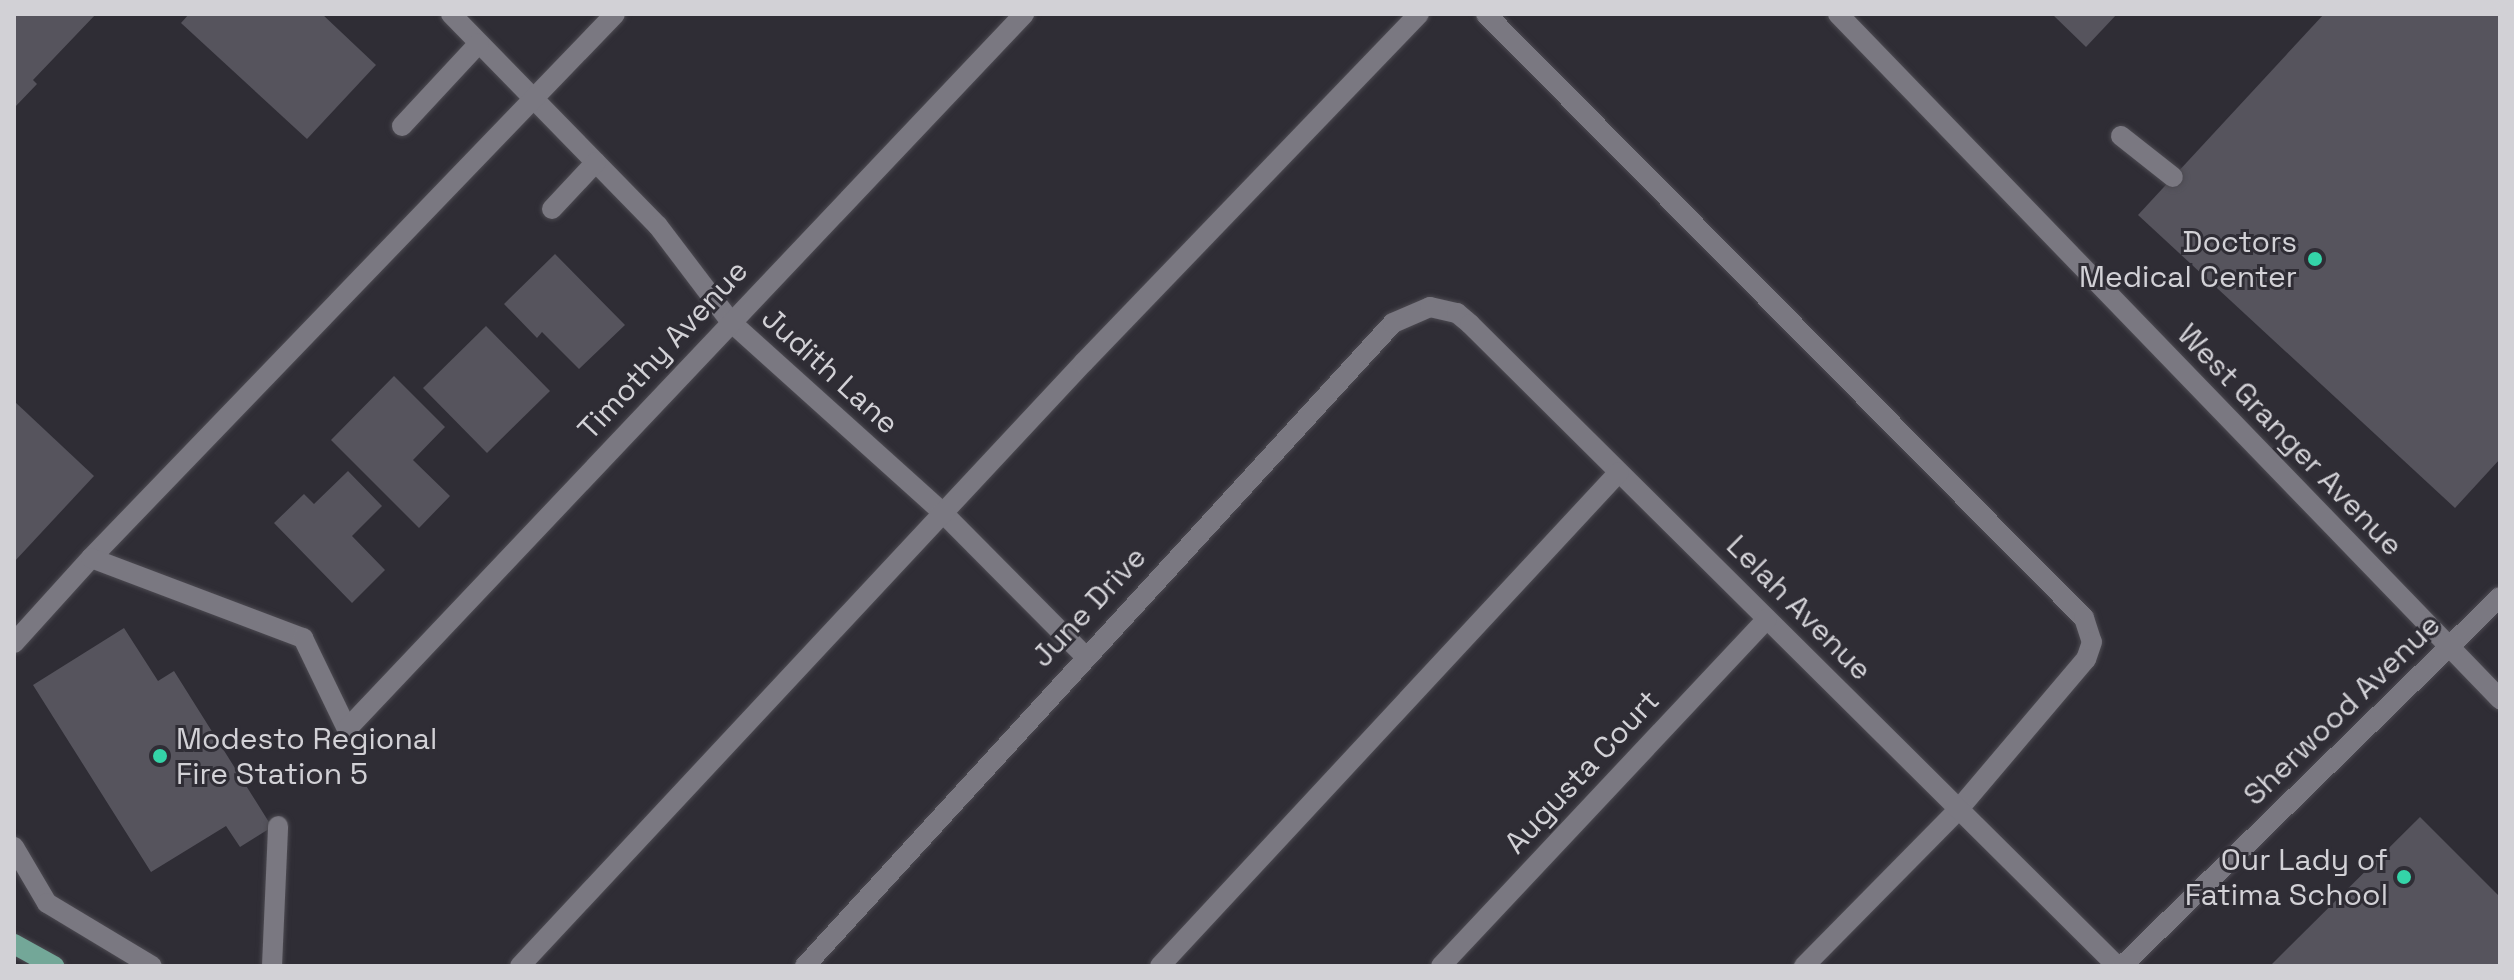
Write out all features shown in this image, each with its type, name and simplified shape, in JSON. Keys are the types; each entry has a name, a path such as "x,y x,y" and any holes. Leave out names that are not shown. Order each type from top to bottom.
{"main road":[{"path":"14,944 54,966"}],"street":[{"name":"Judith Lane","path":"451,14 658,226 731,322 943,513 1085,656"},
{"path":"14,643 91,558 615,14"},
{"name":"Timothy Avenue","path":"91,558 303,638 347,729 1024,14"},
{"path":"520,966 943,513 1419,14"},
{"path":"1486,14 2084,618 2092,642 2086,659 1959,809 1804,966"},
{"name":"West Granger Avenue","path":"1838,14 2500,699"},
{"path":"402,126 479,43"},
{"path":"2121,136 2173,177"},
{"path":"552,209 596,162"},
{"name":"Lelah Avenue","path":"1430,307 1457,313 1470,324 2120,966"},
{"name":"June Drive","path":"805,966 1085,656 1393,323 1430,307"},
{"path":"1160,966 1619,472"},
{"name":"Sherwood Avenue","path":"2120,966 2500,597"},
{"name":"Augusta Court","path":"1441,966 1767,619"},
{"path":"272,966 278,826"},
{"path":"14,847 47,903 152,966"}],"building":[{"path":"14,14 96,14 33,80 37,84 14,108"},
{"path":"189,14 322,14 376,65 307,139 181,23"},
{"path":"2052,14 2117,14 2086,47"},
{"name":"Doctors Medical Center","path":"2324,14 2500,14 2500,459 2455,508 2138,215"},
{"path":"555,254 625,325 579,369 542,332 537,338 504,304"},
{"path":"486,326 550,391 487,453 423,388"},
{"path":"394,376 445,427 413,460 450,496 419,528 331,440"},
{"path":"14,401 94,476 14,562"},
{"path":"348,471 382,506 352,536 385,570 352,603 274,523 304,494 314,504"},
{"path":"124,628 158,681 174,671 272,827 240,847 226,826 151,872 33,685"},
{"path":"2420,817 2500,897 2500,966 2270,966"}],"place":[{"name":"Doctors Medical Center","path":"2315,259"},
{"name":"Modesto Regional Fire Station 5","path":"160,756"},
{"name":"Our Lady of Fatima School","path":"2404,877"}]}
